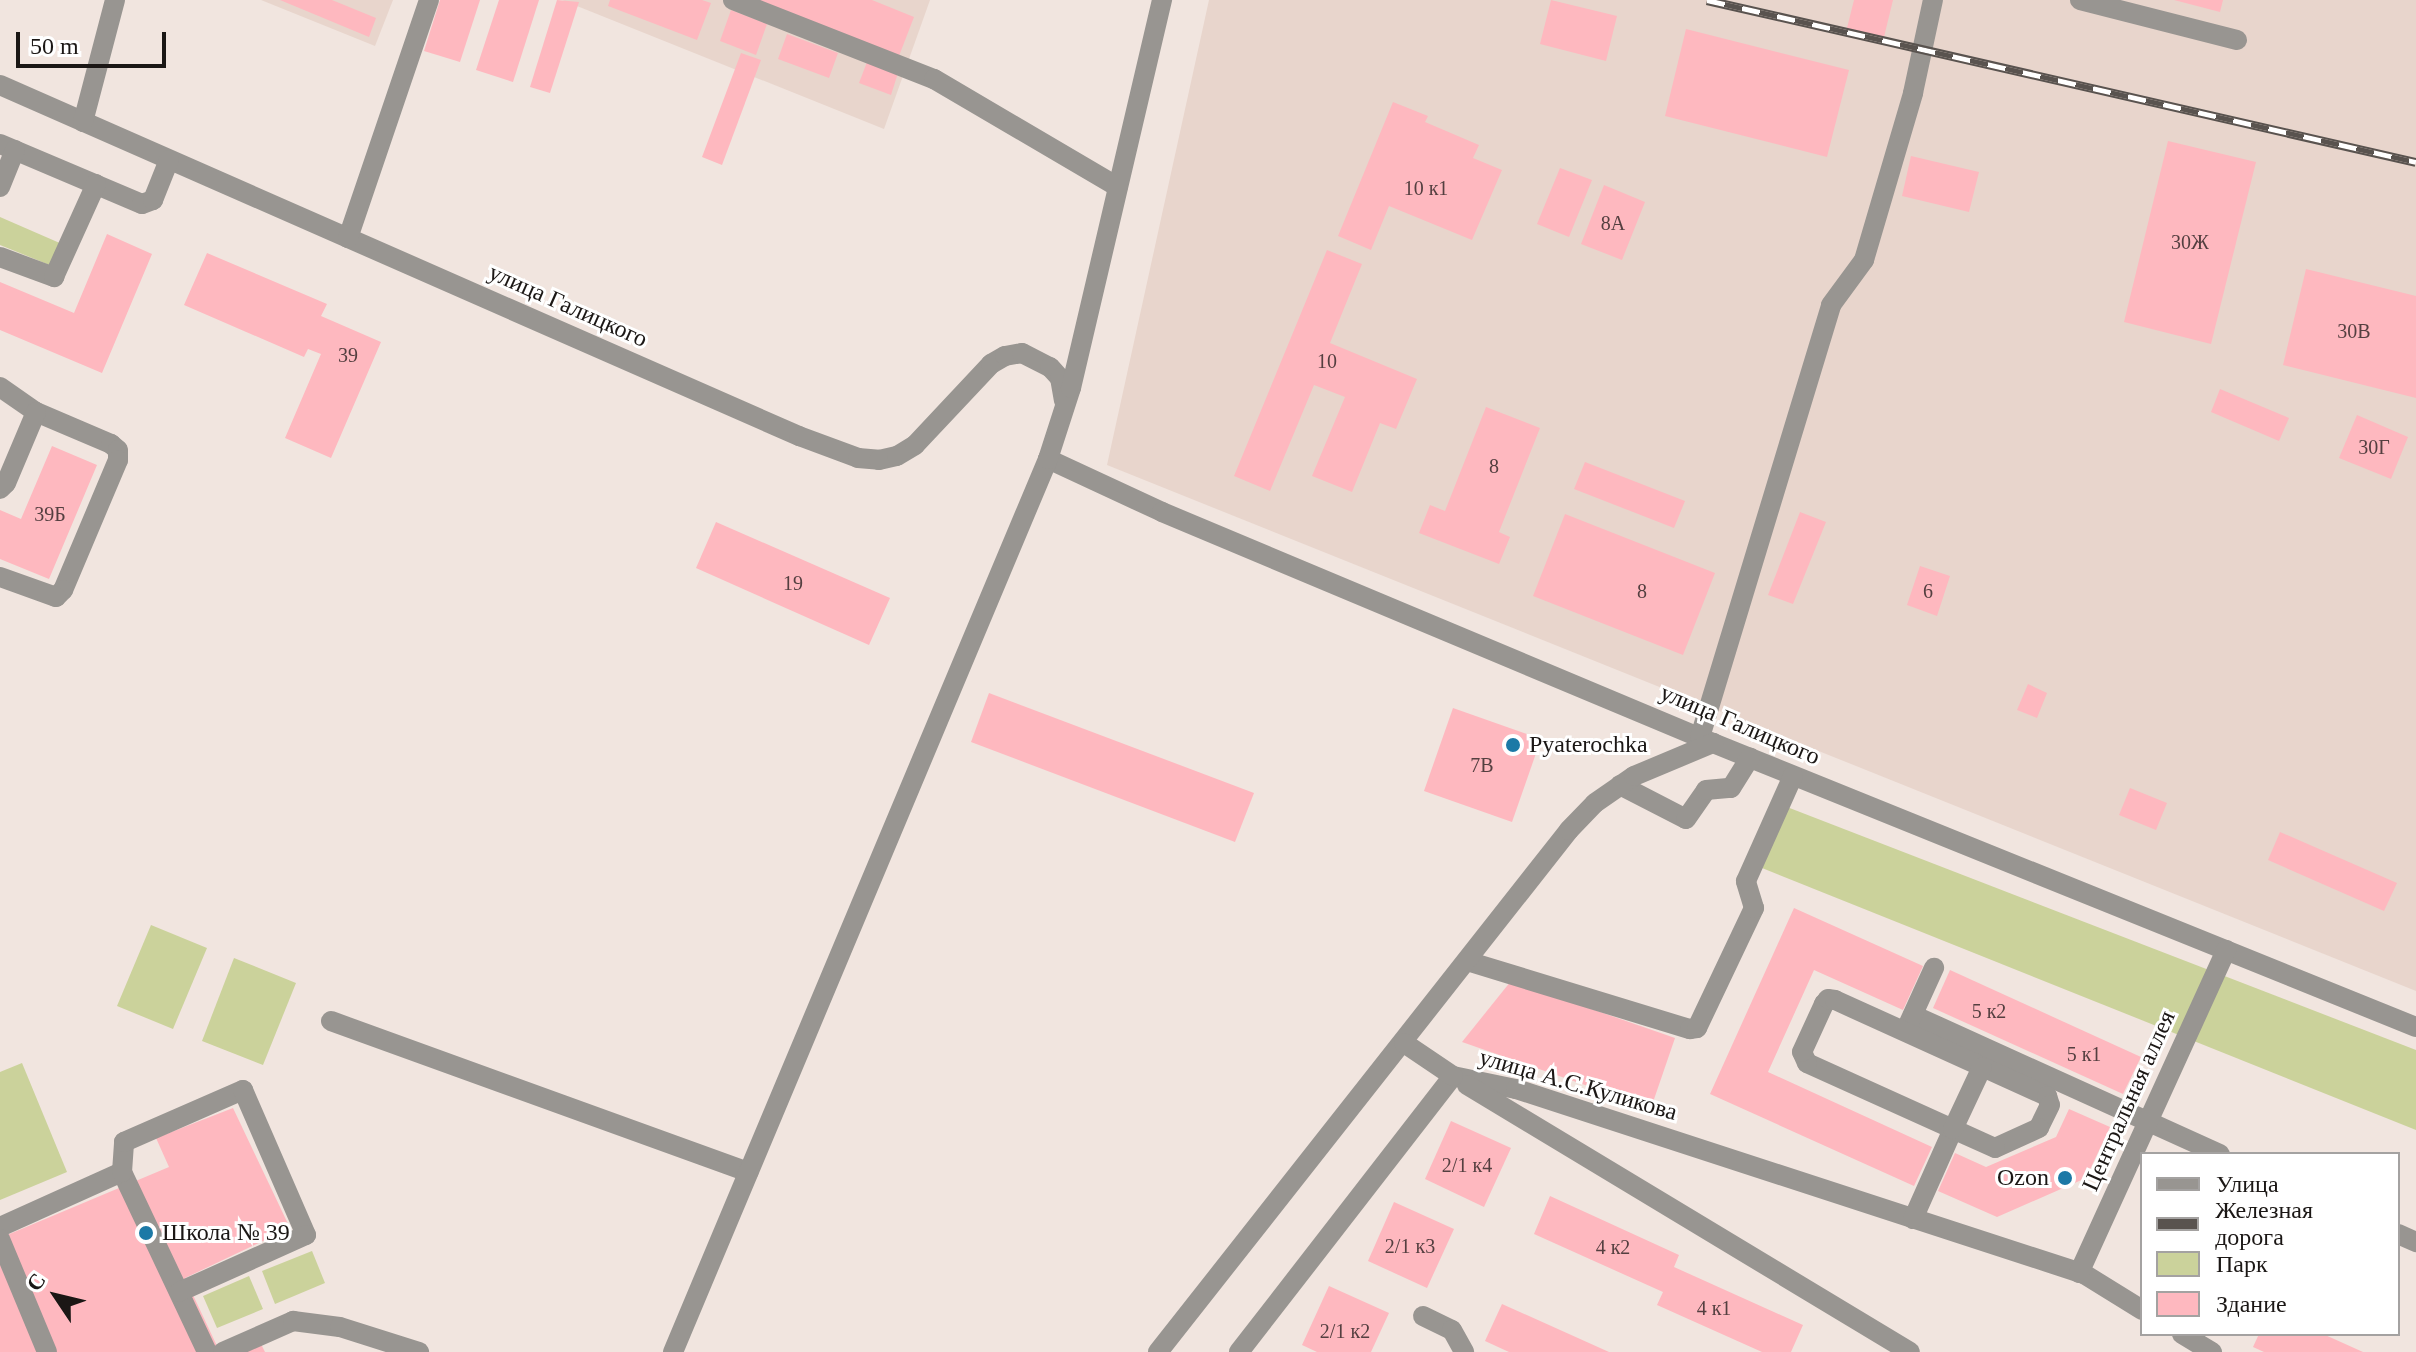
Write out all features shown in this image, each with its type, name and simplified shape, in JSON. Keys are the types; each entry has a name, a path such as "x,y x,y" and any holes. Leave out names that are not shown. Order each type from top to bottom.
{"street":[{"path":"83,122 115,0"},
{"path":"348,238 429,0"},
{"path":"733,0 934,79 1118,187"},
{"path":"673,1352 1048,459 1065,409 1162,0"},
{"path":"1158,1352 1569,830 1595,803 1620,785 1706,740 1831,305 1864,260 1913,93 1933,0"},
{"path":"2080,0 2237,40"},
{"name":"улица Галицкого","path":"0,85 799,436 858,458 879,460 897,456 915,445 991,364 1005,356 1022,353 1050,367 1060,378 1065,409"},
{"path":"0,187 8,147 148,204 169,160"},
{"path":"0,257 54,277 96,184"},
{"path":"0,387 36,412 111,444 118,450 118,460 63,590 56,597 0,577"},
{"path":"0,489 6,483 36,412"},
{"name":"улица Галицкого","path":"1048,459 1162,512 1706,740 2416,1027"},
{"path":"1620,785 1686,819 1706,790 1731,788 1750,758"},
{"path":"1467,961 1690,1029 1697,1028 1754,908 1755,902 1746,881 1793,776"},
{"name":"Центральная аллея","path":"2079,1273 2226,950"},
{"path":"1909,1023 1934,968"},
{"path":"1909,1023 1982,1067 2047,1096 2050,1105 2034,1131 1995,1148 1802,1059 1828,999 1909,1023 2216,1152"},
{"path":"331,1021 749,1172"},
{"path":"1239,1352 1453,1076 1404,1043"},
{"path":"1913,1219 1982,1067"},
{"name":"улица А.С.Куликова","path":"1453,1076 1516,1089 2079,1273 2140,1309"},
{"name":"улица А.С.Куликова","path":"1453,1076 1910,1352"},
{"path":"179,1292 306,1235 243,1090 124,1142 122,1172 207,1352"},
{"path":"0,1227 122,1172"},
{"path":"0,1239 47,1352"},
{"path":"1423,1316 1452,1330 1464,1352"},
{"path":"223,1352 256,1345 293,1321 340,1327 419,1352"},
{"path":"2185,1336 2212,1352"}],"shaded area":[{"path":"261,0 393,0 375,46"},
{"path":"562,0 930,0 884,129"},
{"path":"1209,0 2416,0 2416,991 1107,465"}],"green space":[{"path":"0,217 62,244 52,266 0,245"},
{"path":"1787,807 2416,1050 2416,1130 1762,868"},
{"path":"151,925 207,948 173,1029 117,1006"},
{"path":"234,958 296,983 263,1065 202,1041"},
{"path":"22,1063 67,1172 0,1200 0,1072"},
{"path":"312,1251 325,1283 275,1304 262,1271"},
{"path":"249,1276 263,1309 217,1328 203,1296"}],"building":[{"path":"280,0 332,0 376,18 369,37"},
{"path":"440,0 480,0 460,62 424,51"},
{"path":"499,0 539,0 513,82 476,70"},
{"path":"557,0 579,2 550,93 530,87"},
{"path":"610,0 702,0 711,3 697,40 608,6"},
{"path":"758,0 872,0 914,17 899,56"},
{"path":"1551,0 1617,16 1606,61 1540,44"},
{"path":"1854,0 1893,0 1884,37 1847,28"},
{"path":"2174,0 2223,0 2220,12"},
{"path":"731,10 767,24 756,55 720,41"},
{"path":"1686,29 1849,70 1827,157 1665,116"},
{"path":"787,34 838,53 829,78 778,59"},
{"path":"741,53 761,60 722,165 702,157"},
{"path":"867,62 898,73 891,95 859,83"},
{"path":"1393,102 1428,116 1425,122 1479,145 1473,158 1502,170 1472,240 1389,206 1371,250 1338,236"},
{"path":"2168,141 2256,162 2211,344 2124,322"},
{"path":"1911,156 1979,172 1969,212 1902,196"},
{"path":"1560,168 1592,180 1569,237 1537,224"},
{"path":"1604,185 1645,202 1622,260 1581,244"},
{"path":"107,234 152,254 102,373 0,330 0,282 74,313"},
{"path":"1327,250 1362,264 1330,343 1417,379 1396,429 1380,423 1352,492 1312,476 1345,397 1314,385 1270,491 1234,476"},
{"path":"207,253 327,304 321,316 381,342 331,458 285,438 321,354 308,349 304,357 184,305"},
{"path":"2306,269 2416,296 2416,398 2283,365"},
{"path":"2220,389 2289,418 2279,441 2211,412"},
{"path":"1486,407 1540,428 1499,532 1510,537 1499,564 1419,533 1430,505 1445,511"},
{"path":"2357,415 2408,437 2391,479 2339,458"},
{"path":"52,446 97,465 49,579 0,559 0,510 21,519"},
{"path":"1585,462 1685,501 1674,528 1574,489"},
{"path":"1800,512 1826,522 1793,604 1768,595"},
{"path":"1565,514 1715,573 1683,655 1533,596"},
{"path":"716,522 890,598 869,645 696,568"},
{"path":"1920,566 1950,576 1937,616 1907,605"},
{"path":"2028,684 2047,693 2037,718 2017,710"},
{"path":"989,693 1254,793 1235,842 971,742"},
{"path":"1453,708 1541,739 1512,822 1424,791"},
{"path":"2130,788 2167,803 2156,830 2119,815"},
{"path":"2280,832 2397,883 2384,911 2268,860"},
{"path":"1794,908 1923,966 1903,1010 1814,970 1768,1072 1932,1147 1914,1186 1710,1094"},
{"path":"1950,970 2141,1057 2123,1094 1933,1008"},
{"path":"1511,981 1675,1038 1651,1108 1462,1042"},
{"name":"Школа № 39","path":"233,1108 290,1228 185,1278 217,1346 254,1330 265,1352 0,1352 0,1238 169,1167 156,1138"},
{"path":"2069,1109 2110,1127 2086,1178 1997,1217 1938,1191 1955,1153 1986,1167 2056,1137"},
{"path":"1451,1121 1511,1148 1484,1207 1425,1179"},
{"path":"1550,1196 1679,1255 1674,1267 1803,1325 1791,1352 1762,1352 1657,1305 1663,1292 1534,1234"},
{"path":"1394,1202 1454,1229 1427,1288 1368,1261"},
{"path":"1329,1286 1389,1313 1371,1352 1317,1352 1302,1345"},
{"path":"1502,1304 1609,1352 1509,1352 1485,1341"},
{"path":"2258,1336 2327,1336 2363,1352 2264,1352 2253,1347"}],"railway":[{"path":"1707,0 2416,162"}],"place":[{"name":"Pyaterochka","path":"1513,745"},
{"name":"Ozon","path":"2065,1178"},
{"name":"Школа № 39","path":"146,1233"}]}
